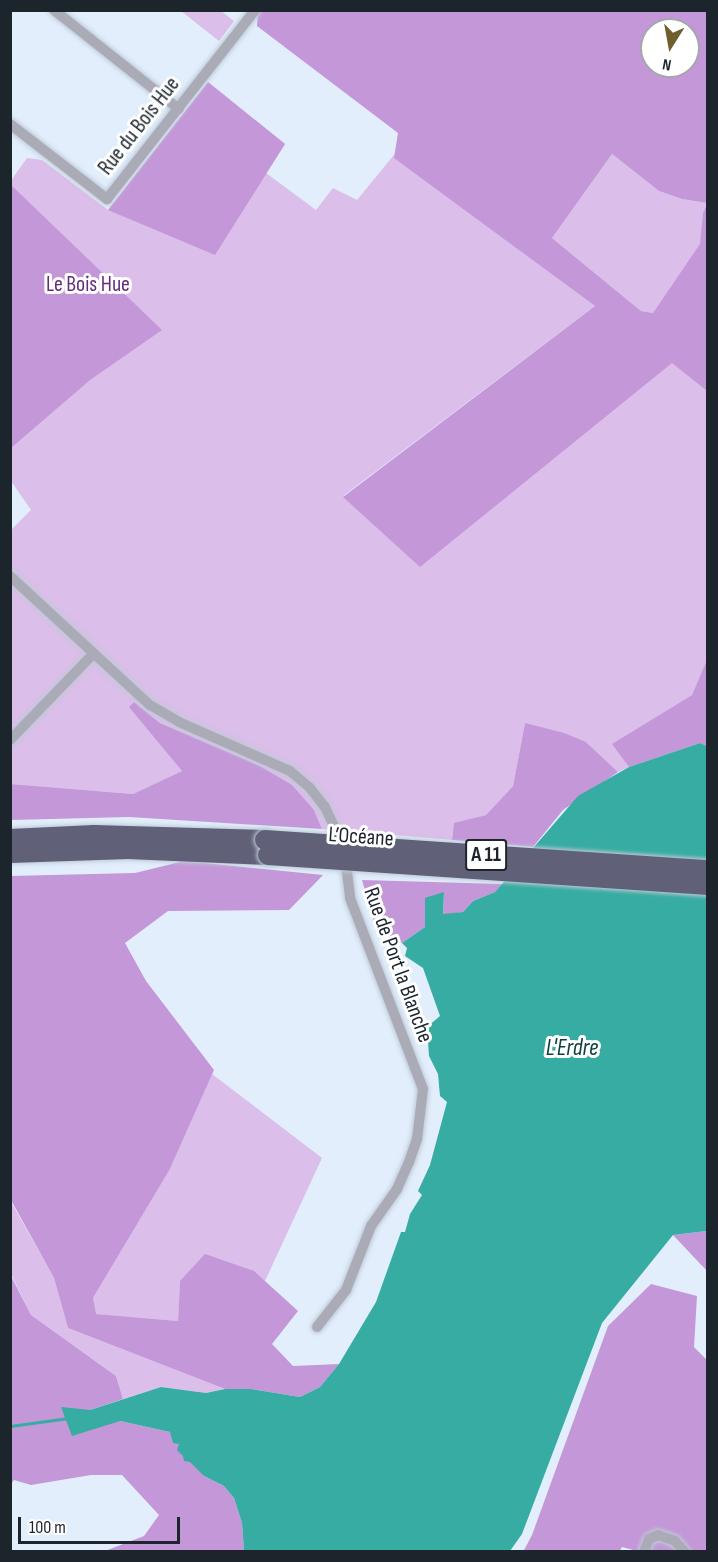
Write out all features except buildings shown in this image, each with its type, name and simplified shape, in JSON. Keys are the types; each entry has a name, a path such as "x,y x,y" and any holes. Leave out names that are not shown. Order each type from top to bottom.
{"highway":[{"name":"L’Océane","path":"10,839 114,835 708,885"},
{"name":"L’Océane","path":"10,853 116,848 266,848 708,870"}],"street":[{"path":"54,10 179,109"},
{"name":"Rue du Bois Hue","path":"10,124 107,199 255,10"},
{"name":"Rue de Port la Blanche","path":"10,576 150,705 179,722 290,771 315,794 335,828 347,872 350,898 401,1037 415,1064 423,1089 417,1139 397,1189 371,1226 346,1290 317,1327"},
{"path":"10,740 93,654"},
{"path":"645,1551 650,1539 658,1535 675,1541 685,1551"}],"green space":[{"path":"258,10 707,11 707,203 682,199 659,191 612,154 552,238 641,311 653,313 700,244 703,213 707,204 707,391 672,363 420,567 343,497 595,306 394,158 398,133 257,26"},
{"path":"181,11 221,11 234,21 219,41"},
{"name":"Le Bois Hue","path":"208,82 285,144 266,173 316,210 333,188 357,200 398,150 395,158 595,306 343,496 420,566 672,362 707,391 708,660 692,695 613,744 629,767 618,772 586,742 525,723 513,786 486,815 454,824 452,840 322,829 314,810 258,765 160,723 134,702 130,707 182,771 133,794 11,784 11,530 31,510 11,481 10,182 27,158 42,160 108,210"},
{"path":"208,82 285,144 215,255 108,210"},
{"path":"612,154 659,191 682,199 707,203 703,214 701,244 653,313 641,311 552,238"},
{"name":"Le Bois Hue","path":"11,185 162,330 90,380 11,448"},
{"path":"707,660 707,746 700,743 629,767 612,744 692,695"},
{"path":"134,702 160,723 258,765 292,785 314,810 322,829 129,817 11,820 11,784 133,794 182,771 129,707"},
{"path":"525,723 564,733 586,742 618,772 563,810 533,847 452,840 454,823 486,815 513,786"},
{"path":"184,861 323,875 289,910 168,911 125,943 146,981 214,1070 170,1169 93,1298 96,1314 178,1321 180,1281 205,1254 254,1271 298,1311 272,1344 293,1366 339,1364 320,1387 300,1397 251,1389 225,1389 68,1328 54,1278 11,1200 10,876 135,873"},
{"path":"362,880 502,884 495,892 473,901 463,912 443,915 444,892 425,927 402,943 377,932"},
{"path":"212,1074 322,1158 265,1281 253,1271 180,1281 178,1321 95,1314 93,1298 170,1169"},
{"path":"10,1200 54,1278 68,1328 225,1389 206,1393 161,1387 123,1399 116,1376 31,1315 11,1274"},
{"path":"707,1231 707,1271 673,1235"},
{"path":"10,1274 31,1315 116,1376 123,1399 90,1410 120,1421 170,1432 204,1476 224,1486 234,1498 242,1523 244,1551 105,1551 144,1536 159,1515 122,1475 91,1475 31,1485 14,1480 11,1484"},
{"path":"651,1284 697,1296 694,1347 708,1361 707,1551 637,1551 622,1547 619,1552 523,1552 532,1535 608,1326"}],"water":[{"name":"L'Erdre","path":"700,743 707,746 707,1231 673,1235 602,1323 522,1534 510,1551 244,1551 242,1523 234,1498 224,1486 204,1476 190,1462 184,1461 183,1456 177,1450 179,1444 173,1443 170,1432 120,1421 72,1436 61,1407 90,1410 161,1387 206,1393 225,1389 251,1389 300,1397 320,1387 339,1364 376,1302 401,1232 405,1232 410,1214 422,1195 418,1191 430,1165 447,1102 440,1096 438,1074 429,1056 427,1027 440,1016 423,968 405,956 407,948 402,943 425,927 425,898 444,892 443,914 463,912 473,901 495,892 578,796 629,767"}],"waterway":[{"path":"10,1426 68,1418"}]}
